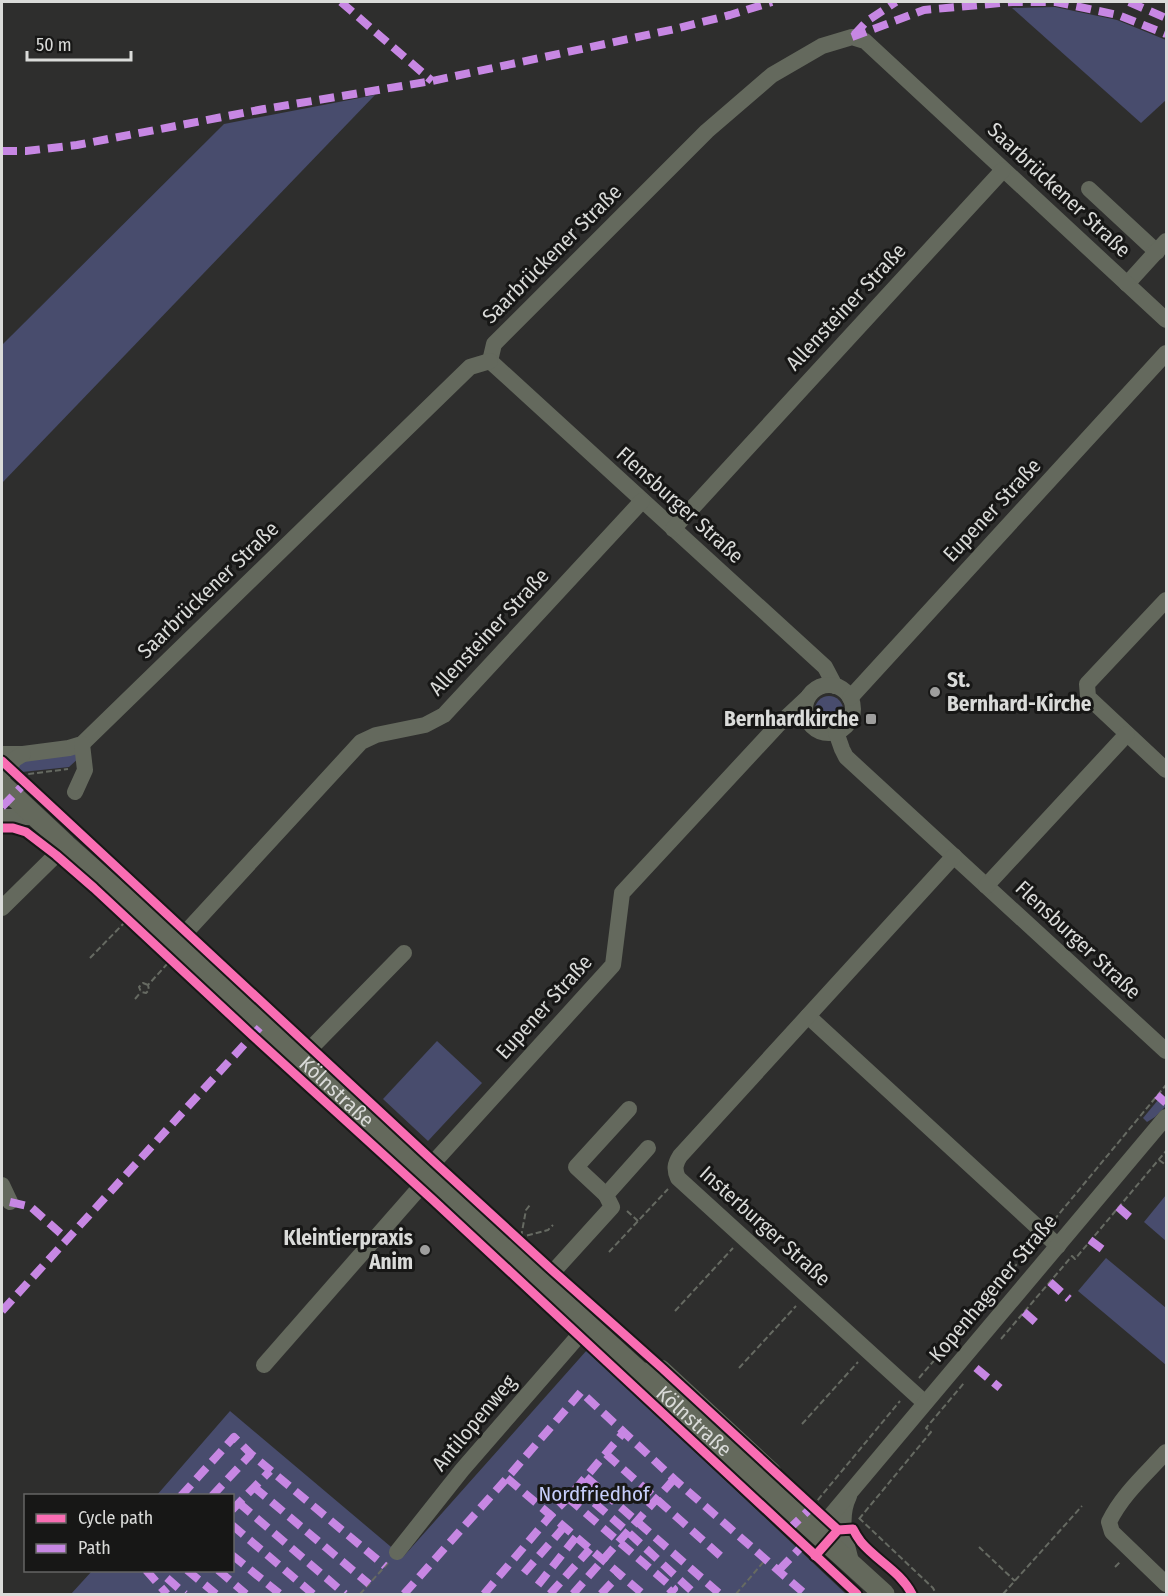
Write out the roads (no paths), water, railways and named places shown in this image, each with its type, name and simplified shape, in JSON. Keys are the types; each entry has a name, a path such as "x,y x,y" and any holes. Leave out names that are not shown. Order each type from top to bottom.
{"main road":[{"name":"Kölnstraße","path":"2,785 174,952 298,1057 639,1372 884,1594"}],"street":[{"name":"Saarbrückener Straße","path":"82,744 470,367 490,361 494,344 707,131 772,75 822,46 852,37 865,40 1167,320"},
{"name":"Allensteiner Straße","path":"673,529 1003,170"},
{"path":"1089,189 1162,246"},
{"name":"Saarbrückener Straße","path":"1127,284 1162,246"},
{"name":"Eupener Straße","path":"850,698 1167,353"},
{"name":"Flensburger Straße","path":"490,361 825,667 835,686"},
{"name":"Allensteiner Straße","path":"174,952 361,742 376,735 425,725 444,715 642,501"},
{"path":"1167,600 1087,684 1088,697 1167,770"},
{"path":"835,686 844,690 850,698 852,714 847,725 836,732 825,733 814,728 807,719 805,708 808,697 815,689 835,686"},
{"name":"Eupener Straße","path":"264,1365 426,1175 613,965 622,892 777,726 808,697"},
{"name":"Flensburger Straße","path":"836,732 846,757 1167,1051"},
{"name":"Flensburger Straße","path":"986,886 1127,734"},
{"path":"2,754 23,754 82,744 85,770 75,792"},
{"path":"2,776 15,759 23,754"},
{"path":"2,817 36,818"},
{"path":"2,908 66,845"},
{"name":"Insterburger Straße","path":"925,1403 678,1178 675,1168 680,1156 954,856"},
{"path":"298,1057 311,1048 404,953"},
{"path":"808,1016 1058,1246"},
{"path":"543,1283 612,1208 606,1195 576,1167 629,1108"},
{"name":"Kopenhagener Straße","path":"816,1533 1167,1117"},
{"path":"606,1195 648,1148"},
{"path":"2,1185 10,1202"},
{"name":"Antilopenweg","path":"397,1552 462,1470 588,1324"},
{"path":"1167,1452 1128,1494 1109,1522 1112,1532 1167,1584"},
{"name":"Kopenhagener Straße","path":"852,1565 846,1542 843,1515 853,1489"}],"place":[{"name":"St. Bernhard-Kirche","path":"935,692"},
{"name":"Bernhardkirche","path":"871,719"},
{"name":"Kleintierpraxis Anim","path":"425,1250"}],"park label":[{"name":"Nordfriedhof","path":"594,1494"}]}
